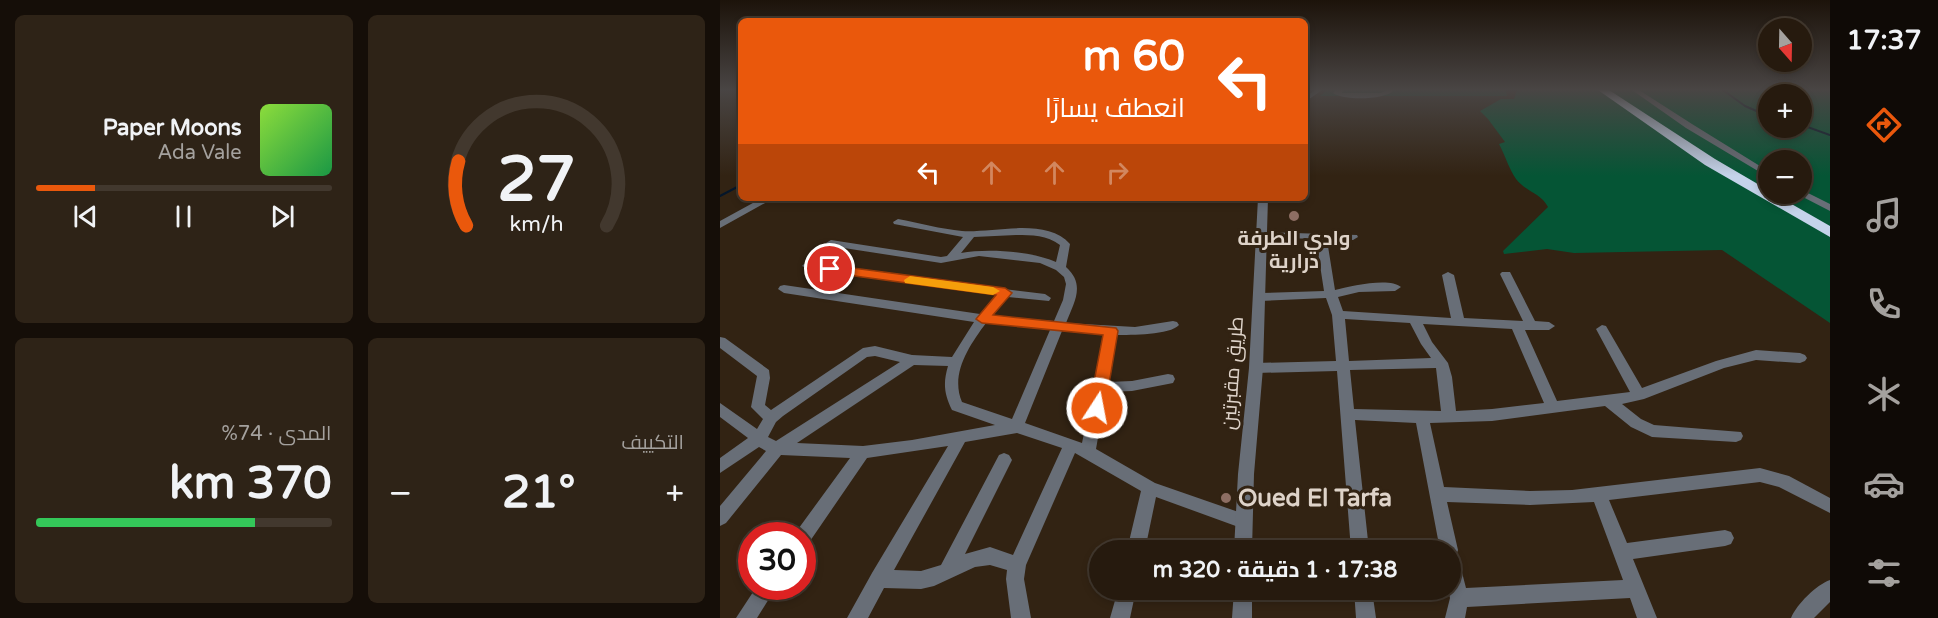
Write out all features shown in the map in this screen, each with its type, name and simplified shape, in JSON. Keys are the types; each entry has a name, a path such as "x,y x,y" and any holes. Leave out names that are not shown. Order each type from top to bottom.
{"highway":[{"path":"1646,119 1686,146 1830,232"},
{"path":"1659,119 1758,181"},
{"path":"1799,204 1830,221"}],"street":[{"path":"1678,119 1758,168"},
{"path":"1812,198 1830,208"},
{"path":"720,223 757,201"},
{"path":"720,223 763,201"},
{"name":"طريق مقبرتين","path":"1244,540 1260,297 1263,201"},
{"path":"898,222 971,234 1016,232 1059,238 1065,244 1060,268"},
{"path":"950,259 971,234"},
{"path":"1261,235 1353,237"},
{"path":"1321,236 1327,282 1333,294 1338,315 1359,540"},
{"path":"831,243 950,259 983,254 1042,260 1060,268 1069,276 1072,284 1069,300 1016,427"},
{"path":"808,266 1046,298"},
{"path":"1506,274 1552,406"},
{"path":"1448,275 1458,321"},
{"path":"1260,297 1333,294 1359,288 1395,287"},
{"path":"784,289 982,319 1111,331 1135,331 1173,325"},
{"path":"1005,293 982,319 954,362 951,393 957,405 1071,445 1088,452 1150,488 1244,521"},
{"path":"1338,315 1549,326"},
{"path":"1414,318 1427,344 1441,363 1445,377 1449,417"},
{"path":"1602,328 1639,395"},
{"path":"1088,452 1111,331"},
{"path":"720,341 764,374 764,383 757,396 758,408 771,418"},
{"path":"720,466 760,438 771,418 863,353 875,351 912,360 954,362"},
{"path":"1349,414 1422,418 1492,415 1639,395 1737,359 1756,355 1800,358"},
{"path":"720,518 777,449 912,360"},
{"path":"1256,368 1441,363"},
{"path":"1102,387 1132,386 1168,379"},
{"path":"1608,400 1636,423 1652,432 1736,436"},
{"path":"720,409 777,449 863,452 1016,427"},
{"path":"1422,418 1447,540"},
{"path":"857,618 961,436"},
{"path":"1021,618 1015,579 1017,565 1071,445"},
{"path":"813,522 863,452"},
{"path":"948,570 1004,460"},
{"path":"1437,494 1553,498 1760,475 1790,484 1830,506"},
{"path":"1138,540 1150,488"},
{"path":"1599,494 1647,618"},
{"path":"1623,552 1725,538"},
{"path":"879,579 921,580 974,558 990,556 1017,565"},
{"path":"1461,598 1637,588"},
{"path":"1801,618 1830,589"},
{"path":"746,618 758,600"},
{"path":"1120,618 1124,600"},
{"path":"1242,618 1243,600"},
{"path":"1364,600 1366,618"},
{"path":"1455,618 1459,600"}],"green space":[{"path":"1488,119 1758,119 1758,138 1812,138 1812,119 1830,119 1830,323 1722,250 1574,253 1547,249 1504,254 1503,251 1548,207 1516,179 1499,144 1505,142"}],"waterway":[{"path":"1812,129 1830,135"},
{"path":"720,196 738,187"}],"slow traffic":[{"path":"910,280 993,291"}],"place":[{"name":"وادي الطرفة درارية","path":"1294,216"},
{"name":"Oued El Tarfa","path":"1226,498"}],"route":[{"path":"830,269 1005,293 982,319 1111,331 1097,408"}]}
